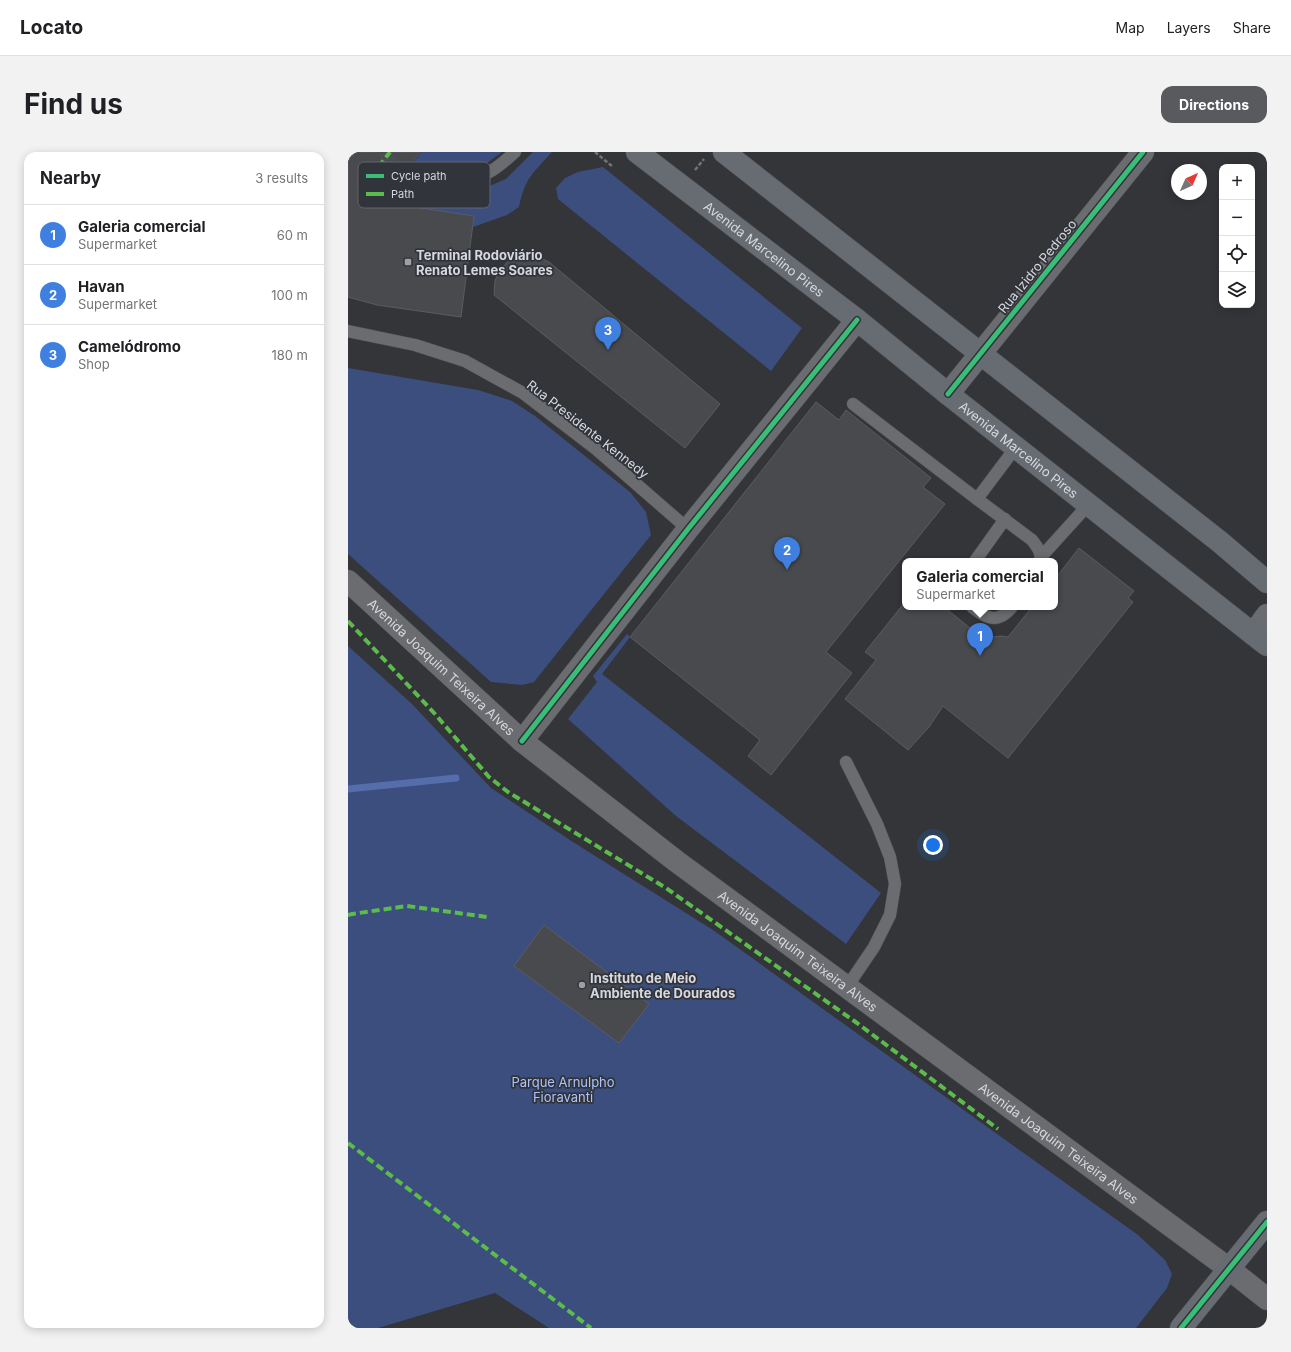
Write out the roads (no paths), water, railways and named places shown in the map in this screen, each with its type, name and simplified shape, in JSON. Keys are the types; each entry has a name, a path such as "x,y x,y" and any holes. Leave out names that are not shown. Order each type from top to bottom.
{"main road":[{"path":"724,152 1220,542 1267,582"},
{"name":"Rua Izidro Pedroso","path":"948,394 1143,152"},
{"name":"Avenida Marcelino Pires","path":"639,153 857,320 948,394 1260,640"},
{"path":"522,741 688,529 857,320"},
{"name":"Avenida Joaquim Teixeira Alves","path":"348,581 522,741 676,861 1228,1268 1267,1299"},
{"path":"1260,640 1267,614"},
{"path":"1181,1328 1228,1268 1267,1222"}],"lane":[{"path":"490,171 515,152"},
{"name":"Rua Presidente Kennedy","path":"348,331 415,345 465,361 523,393 596,449 688,529"},
{"path":"853,404 1032,540 1038,548 1040,558"},
{"path":"977,499 1016,447"},
{"path":"1041,558 1089,504"},
{"path":"977,558 1004,519"},
{"path":"975,610 980,614 991,618 1000,618 1010,610"},
{"path":"846,762 877,824 890,857 895,884 890,915 874,947 847,987"}],"waterway":[{"path":"348,789 456,778"}],"tunnel":[{"path":"382,162 390,152"}],"place":[{"name":"Terminal Rodoviário Renato Lemes Soares","path":"408,262"},
{"name":"Camelódromo","path":"608,350"},
{"name":"Havan","path":"787,570"},
{"name":"Galeria comercial","path":"980,656"},
{"name":"Instituto de Meio Ambiente de Dourados","path":"582,985"}],"park label":[{"name":"Parque Arnulpho Fioravanti","path":"563,1090"}]}
